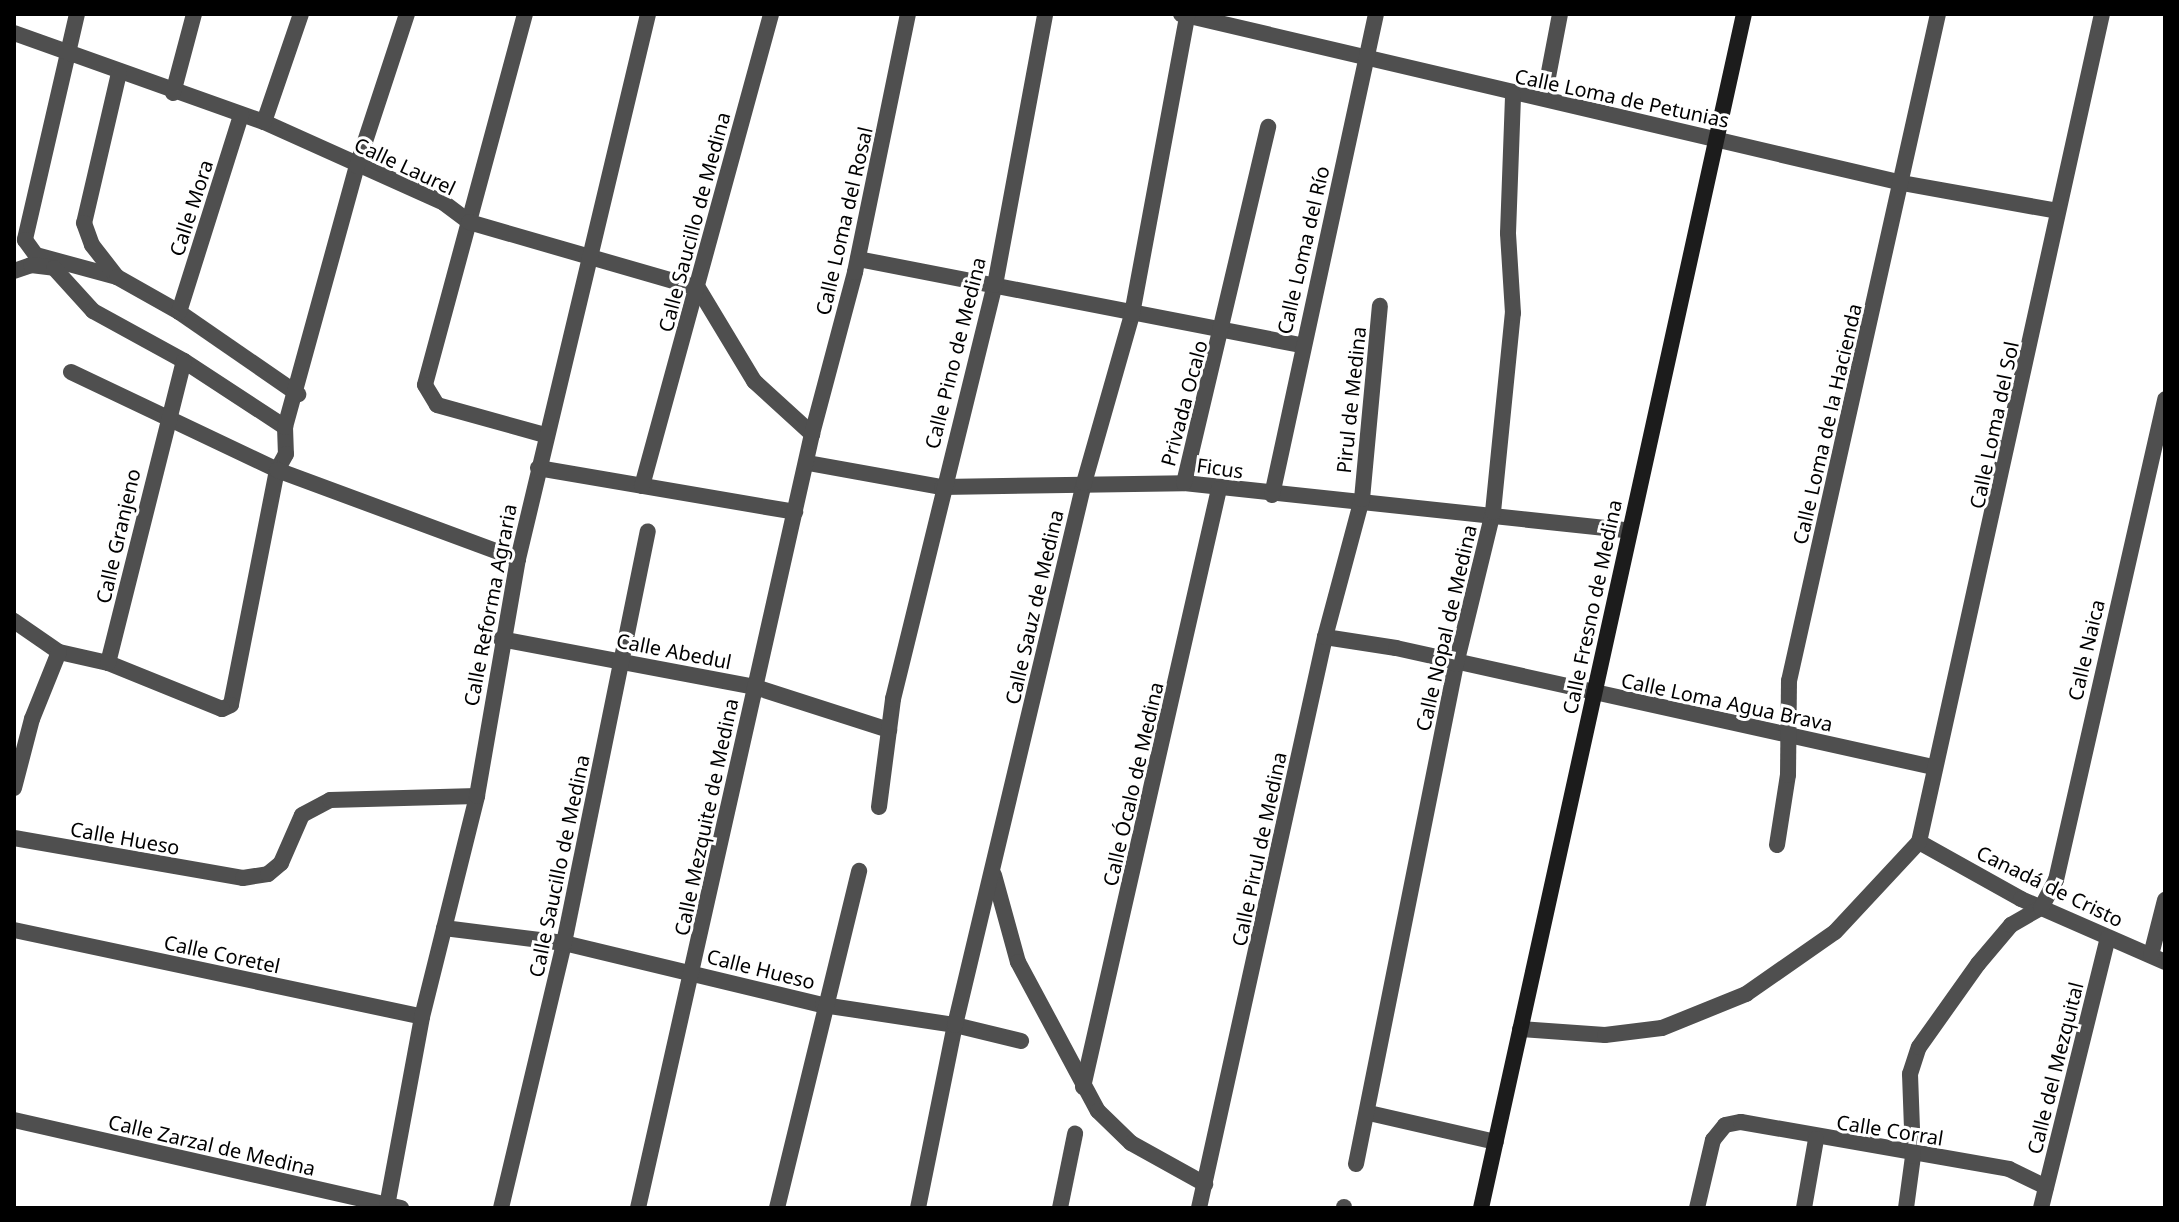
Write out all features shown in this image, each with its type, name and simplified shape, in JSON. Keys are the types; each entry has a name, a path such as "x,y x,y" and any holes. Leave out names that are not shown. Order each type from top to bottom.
{"street":[{"path":"77,14 24,230 29,248 93,311 184,361 285,427"},
{"path":"173,93 194,14"},
{"path":"264,122 301,14"},
{"path":"14,621 59,652 108,663 222,709 231,705 277,470 286,454 285,427 298,394 357,166 407,14"},
{"path":"525,14 425,385 437,405 545,435"},
{"name":"Calle Reforma Agraria","path":"394,1207 422,1017 477,796 501,639 518,559 545,435 648,14"},
{"name":"Calle Saucillo de Medina","path":"642,486 771,14"},
{"name":"Calle Loma del Rosal","path":"812,434 858,259 908,14"},
{"name":"Calle Pino de Medina","path":"879,807 893,699 942,487 995,285 1045,14"},
{"name":"Calle Loma del Río","path":"1272,495 1376,14"},
{"path":"1544,98 1560,14"},
{"name":"Calle Fresno de Medina","path":"1481,1208 1595,694 1627,530 1744,14"},
{"name":"Calle Loma de la Hacienda","path":"1777,845 1788,775 1789,681 1938,14"},
{"name":"Calle Loma del Sol","path":"1919,842 1933,767 1976,603 2102,14"},
{"name":"Calle Loma de Petunias","path":"1184,15 1241,21 1366,60 1513,95 1544,98 1902,183 2058,211"},
{"name":"Calle Sauz de Medina","path":"918,1208 955,1025 1084,483 1132,314 1184,15"},
{"name":"Calle Laurel","path":"14,33 173,93 264,122 444,203 469,222 698,288"},
{"path":"117,277 92,245 84,223 119,73"},
{"name":"Calle Nopal de Medina","path":"1356,1164 1369,1113 1456,664 1493,512 1513,313 1508,233 1513,95"},
{"name":"Calle Mora","path":"179,312 241,115"},
{"name":"Privada Ocalo","path":"1184,483 1223,333 1268,127"},
{"path":"858,259 1223,333 1302,345"},
{"path":"14,271 45,261 117,277 179,312 298,394"},
{"path":"698,288 754,381 812,434"},
{"name":"Pirul de Medina","path":"1362,499 1380,306"},
{"name":"Calle Granjeno","path":"108,663 166,418 184,361"},
{"path":"71,372 277,470 518,559"},
{"name":"Calle Naica","path":"2041,908 2056,880 2165,399"},
{"name":"Calle Mezquite de Medina","path":"638,1208 808,463 812,434"},
{"name":"Ficus","path":"808,463 942,487 1184,483 1272,495 1362,499 1493,512 1627,530"},
{"path":"538,468 795,512"},
{"name":"Calle Ócalo de Medina","path":"1083,1087 1219,489"},
{"name":"Calle Pirul de Medina","path":"1199,1208 1325,637 1362,499"},
{"name":"Calle Saucillo de Medina","path":"501,1208 564,943 648,531"},
{"name":"Calle Loma Agua Brava","path":"1325,637 1933,767"},
{"name":"Calle Abedul","path":"501,639 755,687 889,730"},
{"path":"14,788 32,719 59,652"},
{"name":"Calle Hueso","path":"14,838 243,878 268,874 281,863 302,815 330,800 477,796"},
{"path":"1520,1029 1605,1035 1662,1028 1746,994 1835,932 1919,842"},
{"name":"Canadá de Cristo","path":"1919,842 2041,908 2158,958"},
{"path":"993,868 1018,962 1098,1111 1131,1143 1205,1184"},
{"path":"777,1208 823,1005 859,871"},
{"path":"2158,958 2165,900"},
{"path":"1906,1208 1913,1156 1910,1074 1919,1047 2011,925 2041,908"},
{"name":"Calle Hueso","path":"444,928 564,943 823,1005 955,1025 1021,1041"},
{"name":"Calle Coretel","path":"14,930 422,1017"},
{"name":"Calle del Mezquital","path":"2041,1208 2108,938"},
{"path":"1369,1113 1496,1142"},
{"name":"Calle Zarzal de Medina","path":"14,1120 394,1207"},
{"name":"Calle Corral","path":"1697,1208 1713,1140 1725,1125 1741,1122 1816,1139 2009,1169 2046,1187"},
{"path":"1060,1208 1075,1134"},
{"path":"1804,1208 1816,1139"}]}
